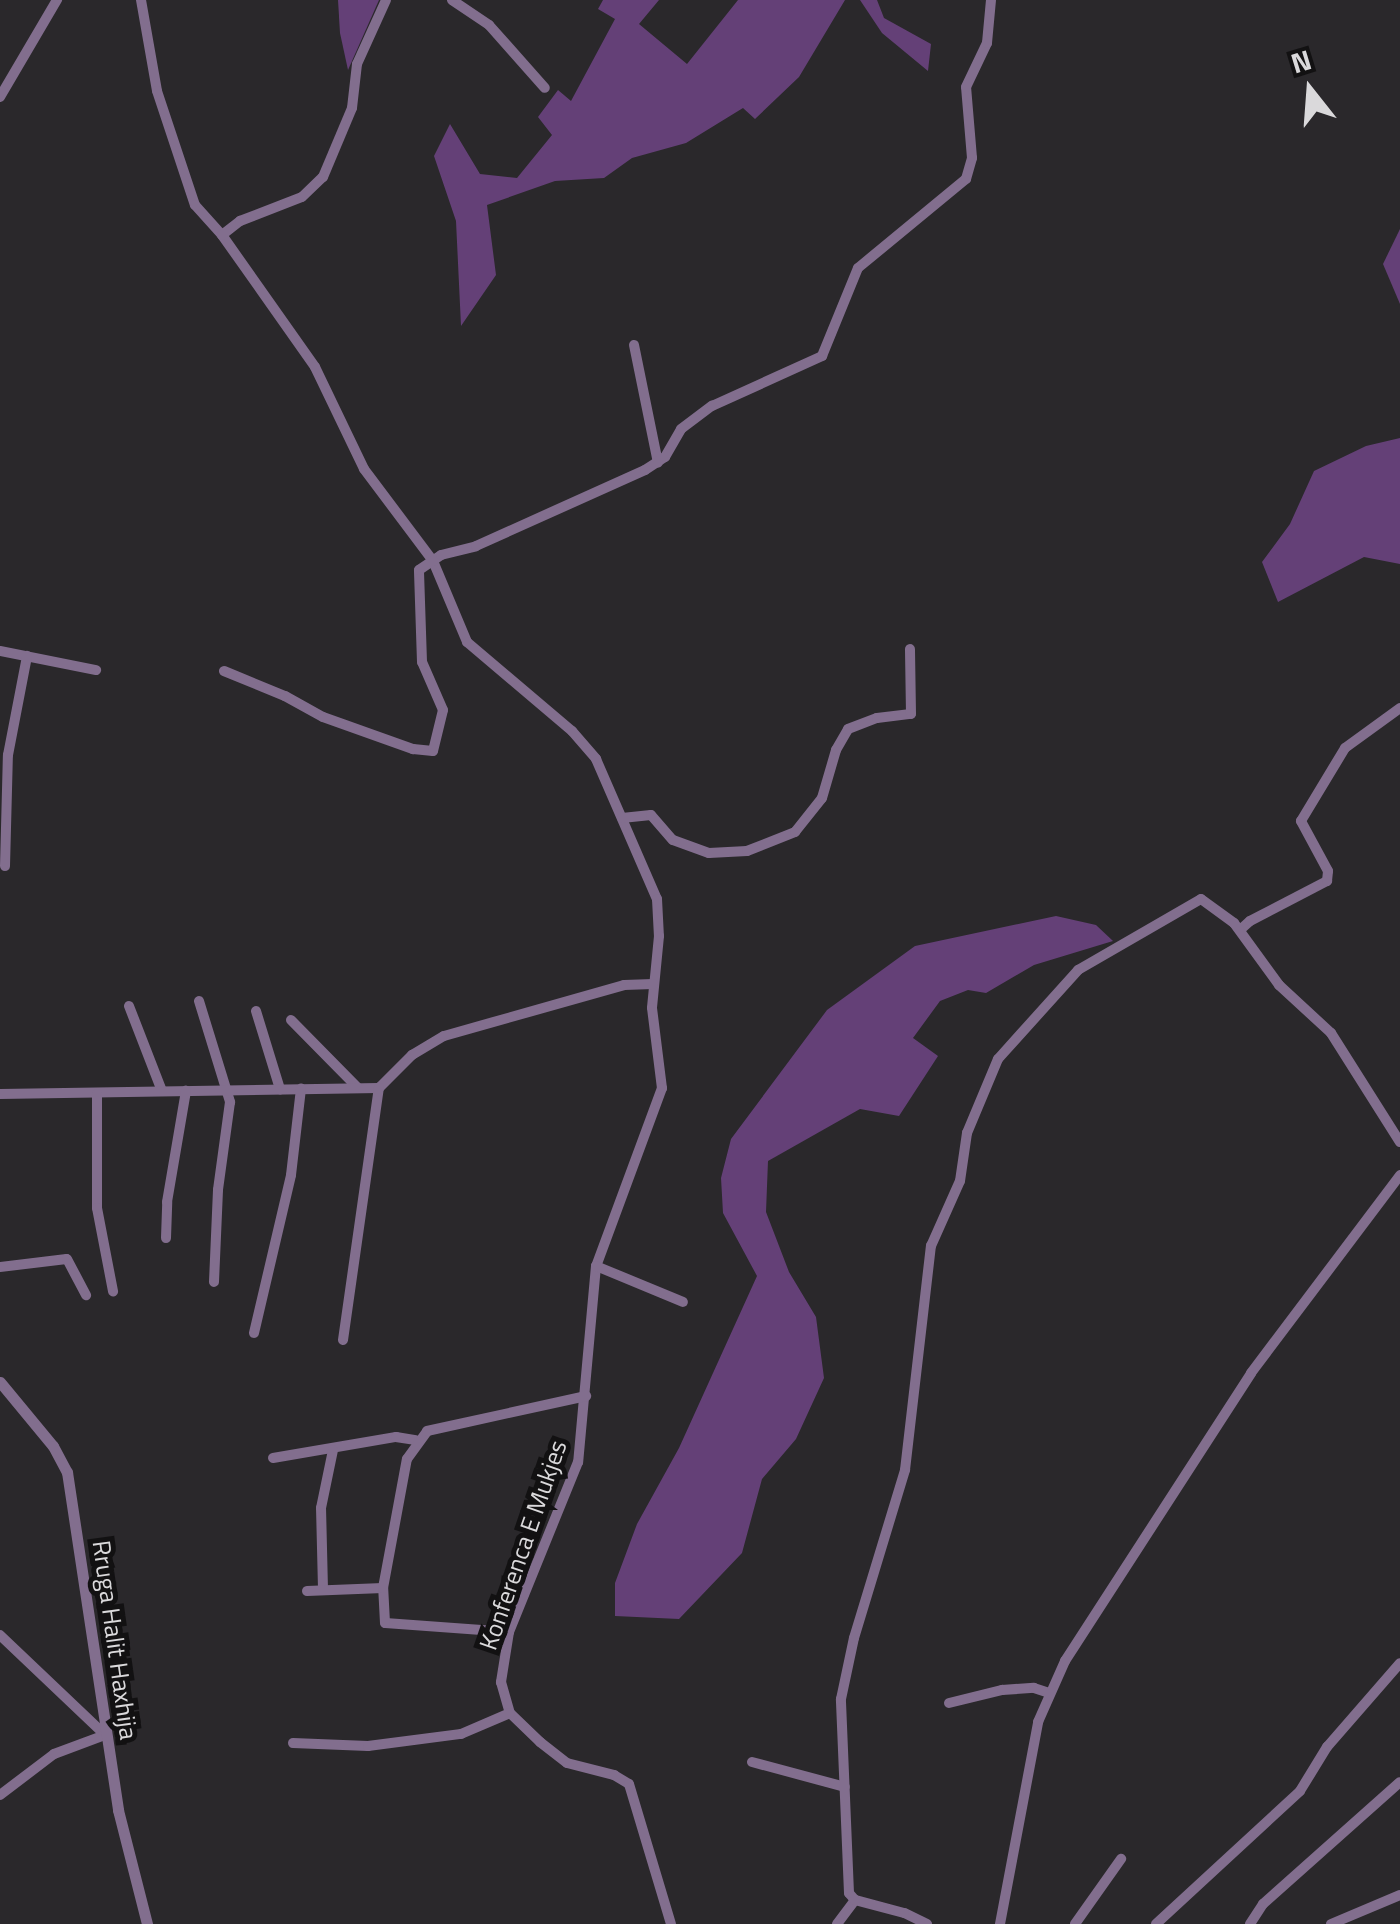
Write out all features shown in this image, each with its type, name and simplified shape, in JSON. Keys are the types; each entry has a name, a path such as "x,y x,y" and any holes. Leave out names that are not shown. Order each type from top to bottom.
{"street":[{"path":"0,97 57,0"},
{"name":"Konferenca E Mukjes","path":"141,0 150,62 194,205 222,235 316,367 364,470 433,561 468,642 587,747 604,773 656,899 659,936 653,984 662,1088 596,1266 586,1344 586,1396 572,1484 509,1632 500,1682 510,1713"},
{"path":"222,235 240,221 302,196 323,177 348,120 357,64 386,0"},
{"path":"452,0 489,24 545,88"},
{"path":"224,671 324,718 413,749 433,750 443,710 422,662 417,614 419,570 658,463 680,429 712,406 822,356 858,268 966,179 972,158 966,88 987,43 991,0"},
{"path":"634,345 658,463"},
{"path":"622,818 651,815 673,840 709,853 748,851 795,832 822,798 836,750 848,728 877,718 911,714 910,649"},
{"path":"0,651 96,670"},
{"path":"5,866 8,754 27,656"},
{"path":"1240,930 1327,881 1328,871 1301,821 1344,748 1400,708"},
{"path":"928,1924 855,1900 849,1893 842,1688 905,1470 927,1266 938,1226 960,1181 964,1147 989,1076 1011,1042 1055,990 1102,953 1131,941 1200,899 1240,930 1278,985 1331,1033 1400,1142"},
{"path":"343,1340 379,1088 412,1055 444,1036 624,985 653,984"},
{"path":"199,1001 228,1090 214,1282"},
{"path":"129,1006 162,1092"},
{"path":"256,1011 280,1089"},
{"path":"291,1020 358,1088"},
{"path":"0,1094 379,1088"},
{"path":"254,1332 291,1175 301,1089"},
{"path":"166,1238 167,1202 186,1091"},
{"path":"96,1094 98,1208 113,1291"},
{"path":"1000,1924 1033,1743 1049,1693 1080,1635 1216,1424 1400,1175"},
{"path":"0,1267 68,1259 86,1295"},
{"path":"596,1266 683,1302"},
{"name":"Rruga Halit Haxhija","path":"0,1382 53,1446 66,1472 123,1838 146,1924"},
{"path":"509,1632 390,1626 384,1618 383,1588 402,1480 416,1440 427,1431 586,1396"},
{"path":"274,1458 396,1437 416,1440"},
{"path":"323,1590 321,1508 333,1450"},
{"path":"307,1590 383,1588"},
{"path":"0,1635 105,1736 54,1754 0,1795"},
{"path":"1156,1924 1300,1791 1327,1747 1400,1663"},
{"path":"948,1703 1002,1690 1034,1688 1049,1693"},
{"path":"293,1744 368,1746 461,1734 510,1713 568,1763 614,1774 629,1784 671,1924"},
{"path":"752,1762 845,1787"},
{"path":"1250,1924 1263,1904 1400,1782"},
{"path":"1075,1924 1121,1859"},
{"path":"1331,1924 1400,1895"},
{"path":"837,1924 855,1900"}],"shaded area":[{"path":"338,0 379,0 348,70 340,33"},
{"path":"603,0 659,0 639,24 687,64 738,0 845,0 799,77 755,119 743,108 686,143 632,158 604,178 555,181 487,205 496,275 461,326 456,221 434,156 450,124 480,174 517,178 552,135 538,117 558,90 571,101 615,19 598,9"},
{"path":"860,0 877,0 884,18 931,44 928,71 882,33"},
{"path":"1400,229 1400,304 1383,264"},
{"path":"1400,438 1400,564 1364,557 1278,602 1262,562 1290,524 1314,471 1366,446"},
{"path":"1056,916 1096,925 1113,941 1034,965 986,993 968,990 940,1001 913,1038 938,1056 899,1116 860,1109 768,1161 766,1212 789,1272 816,1317 824,1378 796,1439 762,1479 742,1553 679,1619 615,1616 615,1583 637,1524 679,1448 757,1276 723,1213 721,1178 731,1139 827,1010 915,946"}]}
